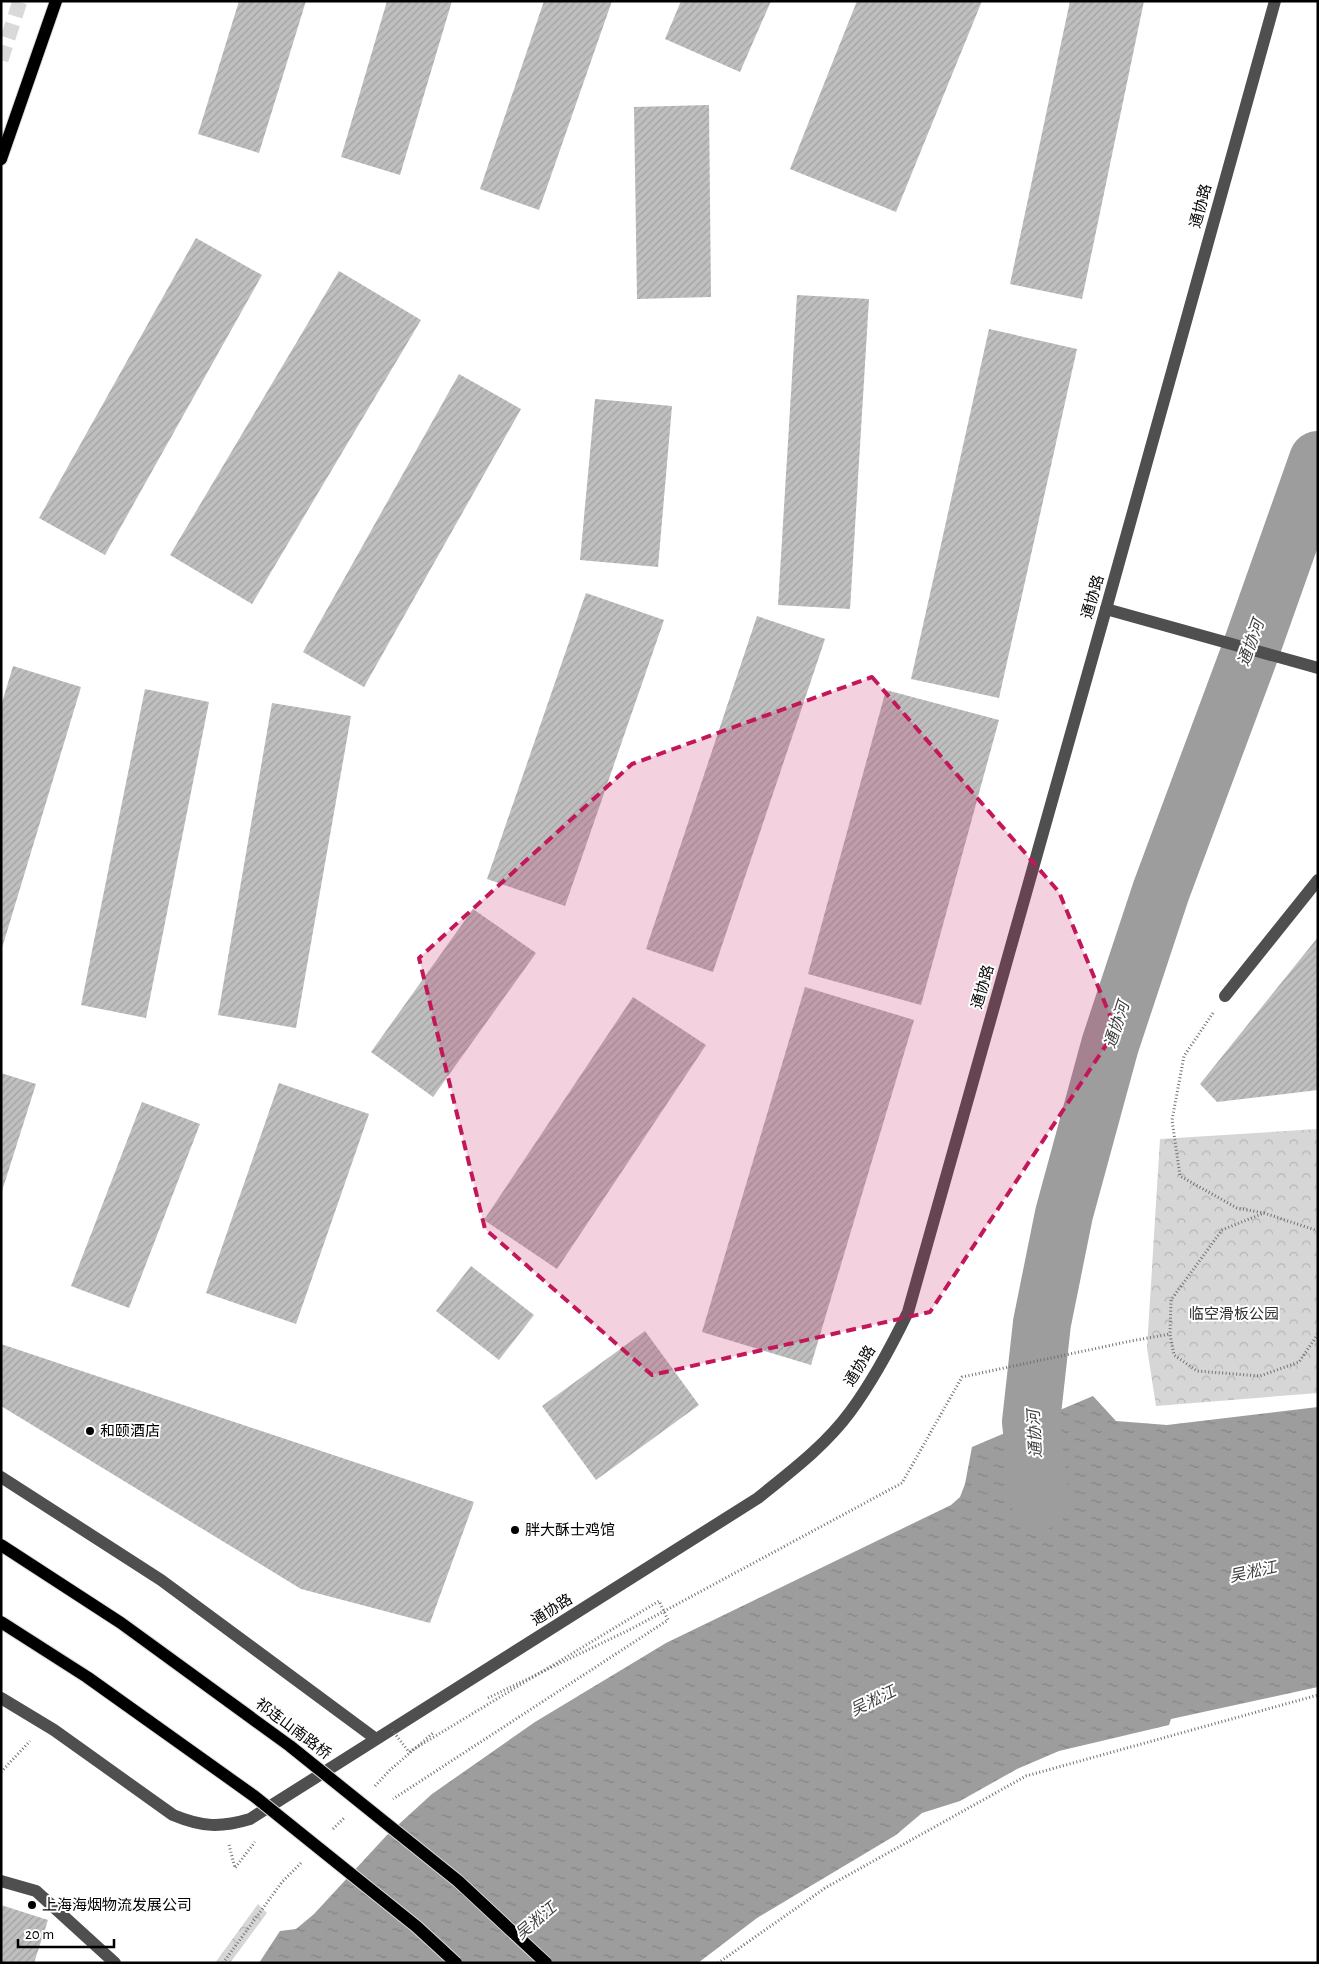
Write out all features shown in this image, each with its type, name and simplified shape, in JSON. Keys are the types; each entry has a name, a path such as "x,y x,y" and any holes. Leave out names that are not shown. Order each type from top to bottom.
{"main road":[{"path":"1,159 56,1"},
{"name":"祁连山南路桥","path":"1,1546 121,1623 290,1746 458,1881 546,1963"},
{"path":"1,1622 87,1677 254,1796 417,1927 456,1963"}],"street":[{"name":"通协路","path":"1,1698 54,1730 173,1815 193,1823 211,1826 230,1825 250,1819 758,1498 810,1455 850,1412 884,1360 908,1312 1275,1"},
{"path":"1106,609 1318,668"},
{"path":"1225,996 1318,880"},
{"path":"1,1477 161,1580 376,1739"},
{"path":"1,1881 36,1891 115,1963"}],"path":[{"path":"1225,996 1184,1056 1172,1120 1180,1176 1237,1208 1264,1213 1318,1231"},
{"path":"1264,1213 1222,1230 1171,1300 1170,1334 1174,1355 1198,1371 1260,1376 1299,1362 1318,1334"},
{"path":"481,1702 631,1629 902,1483 918,1451 962,1377 1170,1334"},
{"path":"373,1812 668,1620 659,1601 409,1752 392,1730"},
{"path":"718,1963 825,1888 1026,1776 1318,1695"},
{"path":"390,1770 440,1727"},
{"path":"1,1772 33,1737"}],"highlighted area":[{"path":"872,677 1059,892 1116,1030 930,1312 652,1375 485,1229 419,958 632,764"}],"green space":[{"name":"临空滑板公园","path":"1318,1129 1318,1393 1156,1406 1147,1348 1160,1139"},
{"path":"258,1904 267,1913 230,1963 215,1963"}],"water":[{"name":"吴淞江","path":"1093,1396 1116,1421 1167,1425 1318,1407 1318,1687 1171,1719 1169,1725 1059,1751 1017,1769 960,1801 922,1813 896,1835 757,1918 698,1963 259,1963 280,1931 296,1929 314,1914 387,1835 432,1794 535,1722 666,1643 951,1505 960,1497 965,1484 972,1447"}],"building":[{"path":"239,1 306,1 259,153 198,134"},
{"path":"387,1 452,1 400,175 341,157"},
{"path":"544,1 612,1 539,210 480,189"},
{"path":"681,1 771,1 740,72 665,39"},
{"path":"857,1 982,1 896,212 790,169"},
{"path":"1070,1 1144,1 1082,299 1010,284"},
{"path":"709,105 711,297 637,299 634,107"},
{"path":"196,238 262,275 105,555 39,518"},
{"path":"339,271 421,320 252,604 170,555"},
{"path":"797,295 869,299 850,609 778,605"},
{"path":"989,329 1077,349 999,698 911,679"},
{"path":"459,374 521,409 364,687 303,652"},
{"path":"595,399 672,406 658,567 580,560"},
{"path":"586,593 664,620 565,906 487,879"},
{"path":"757,616 825,639 713,972 646,949"},
{"path":"13,666 81,687 2,948 1,706"},
{"path":"145,689 209,702 146,1018 81,1005"},
{"path":"886,690 999,720 921,1005 808,974"},
{"path":"272,703 351,716 296,1028 218,1015"},
{"path":"473,909 536,953 433,1097 371,1052"},
{"path":"1318,937 1318,1090 1217,1102 1200,1084"},
{"path":"805,987 914,1020 811,1365 702,1332"},
{"path":"633,997 706,1045 557,1269 484,1220"},
{"path":"1,1073 36,1084 2,1191 1,1191"},
{"path":"279,1083 369,1114 296,1324 206,1293"},
{"path":"142,1102 200,1124 129,1308 71,1286"},
{"path":"471,1266 534,1315 499,1360 436,1311"},
{"path":"645,1331 699,1405 596,1480 542,1406"},
{"path":"1,1344 474,1502 430,1623 301,1589 1,1406"},
{"path":"1,1905 48,1920 34,1963 1,1963"}],"waterway":[{"name":"通协河","path":"1040,1501 1031,1422 1042,1323 1064,1214 1110,1045 1161,891 1250,652 1318,460"}],"tunnel":[{"path":"1,60 20,1"}],"place":[{"name":"和颐酒店","path":"90,1431"},
{"name":"胖大酥士鸡馆","path":"515,1530"},
{"name":"上海海烟物流发展公司","path":"32,1905"}]}
